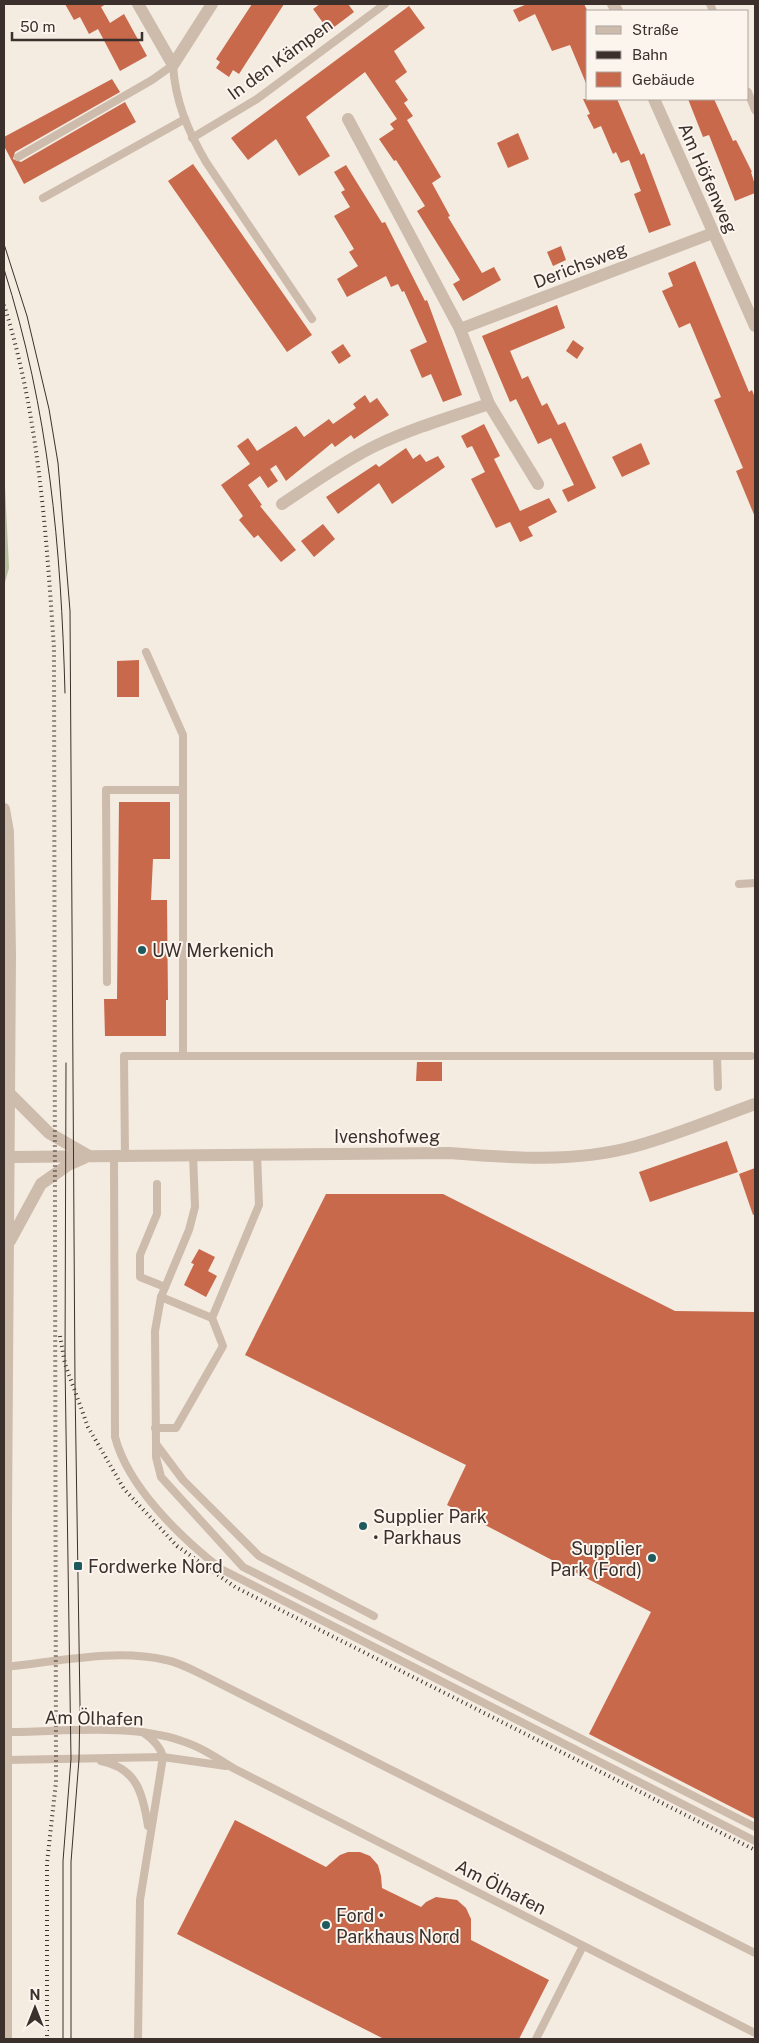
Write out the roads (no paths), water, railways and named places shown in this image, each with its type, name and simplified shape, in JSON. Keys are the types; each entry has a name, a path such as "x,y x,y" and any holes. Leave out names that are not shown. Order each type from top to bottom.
{"street":[{"path":"138,4 173,65 212,4"},
{"name":"Am Höfenweg","path":"654,100 713,233 752,311 755,326"},
{"path":"348,119 460,329 489,404 538,484"},
{"name":"Derichsweg","path":"460,329 713,233"},
{"path":"282,504 340,465 373,447 405,432 489,404"},
{"path":"4,809 8,832 10,878 10,1157 5,1511 7,1732 6,2039"},
{"path":"9,1093 49,1133 88,1156"},
{"name":"Ivenshofweg","path":"10,1157 450,1153 502,1158 582,1156 636,1146 755,1104"},
{"path":"9,1242 41,1184 68,1165 88,1156"}],"lane":[{"name":"In den Kämpen","path":"192,138 257,99 385,4"},
{"path":"173,65 174,89 192,138 206,162 312,319"},
{"path":"18,157 152,80 173,65"},
{"path":"749,95 755,110"},
{"path":"43,198 185,119"},
{"path":"146,652 183,735 182,1056"},
{"path":"107,982 106,790 183,790"},
{"path":"739,884 755,884"},
{"path":"751,1056 124,1056 119,1156 115,1437 124,1463 135,1483 150,1502 221,1569 755,1841"},
{"path":"717,1056 718,1087"},
{"path":"194,1154 195,1207 189,1230 161,1297 155,1331 156,1457 161,1477 243,1566 755,1827"},
{"path":"155,1428 176,1428 223,1346 212,1318 259,1205 257,1154"},
{"path":"157,1184 157,1214 140,1255 140,1277 165,1287"},
{"path":"161,1297 212,1318"},
{"path":"156,1444 183,1480 259,1556 374,1616"},
{"path":"4,1667 109,1656 136,1656 168,1660 199,1673 755,1953"},
{"name":"Am Ölhafen","path":"7,1732 131,1730 189,1743 233,1768 755,2033"},
{"path":"138,2039 140,1900 149,1833 163,1757 162,1751 150,1736 142,1732"},
{"name":"Am Ölhafen","path":"6,1752 88,1758 163,1757 233,1768"},
{"path":"88,1758 124,1768 132,1777 145,1807 149,1833"},
{"path":"536,2039 583,1946"}],"tram line":[{"path":"4,244 27,316 49,409 58,463 70,611 75,1386 80,1705 79,1759 71,1862 71,2039"},
{"path":"4,269 32,374 50,479 60,585 65,693"},
{"path":"63,2039 63,1861 71,1759 65,1364 66,1063"}],"railway":[{"path":"4,305 16,347 33,432 44,518 54,648 56,1782 47,1863 47,2039"},
{"path":"60,1336 65,1364 88,1427 124,1489 177,1546 235,1587 755,1850"}],"place":[{"name":"UW Merkenich","path":"142,950"},
{"name":"Supplier Park • Parkhaus","path":"363,1526"},
{"name":"Supplier Park (Ford)","path":"652,1558"},
{"name":"Fordwerke Nord","path":"78,1566"},
{"name":"Ford • Parkhaus Nord","path":"326,1925"}]}
